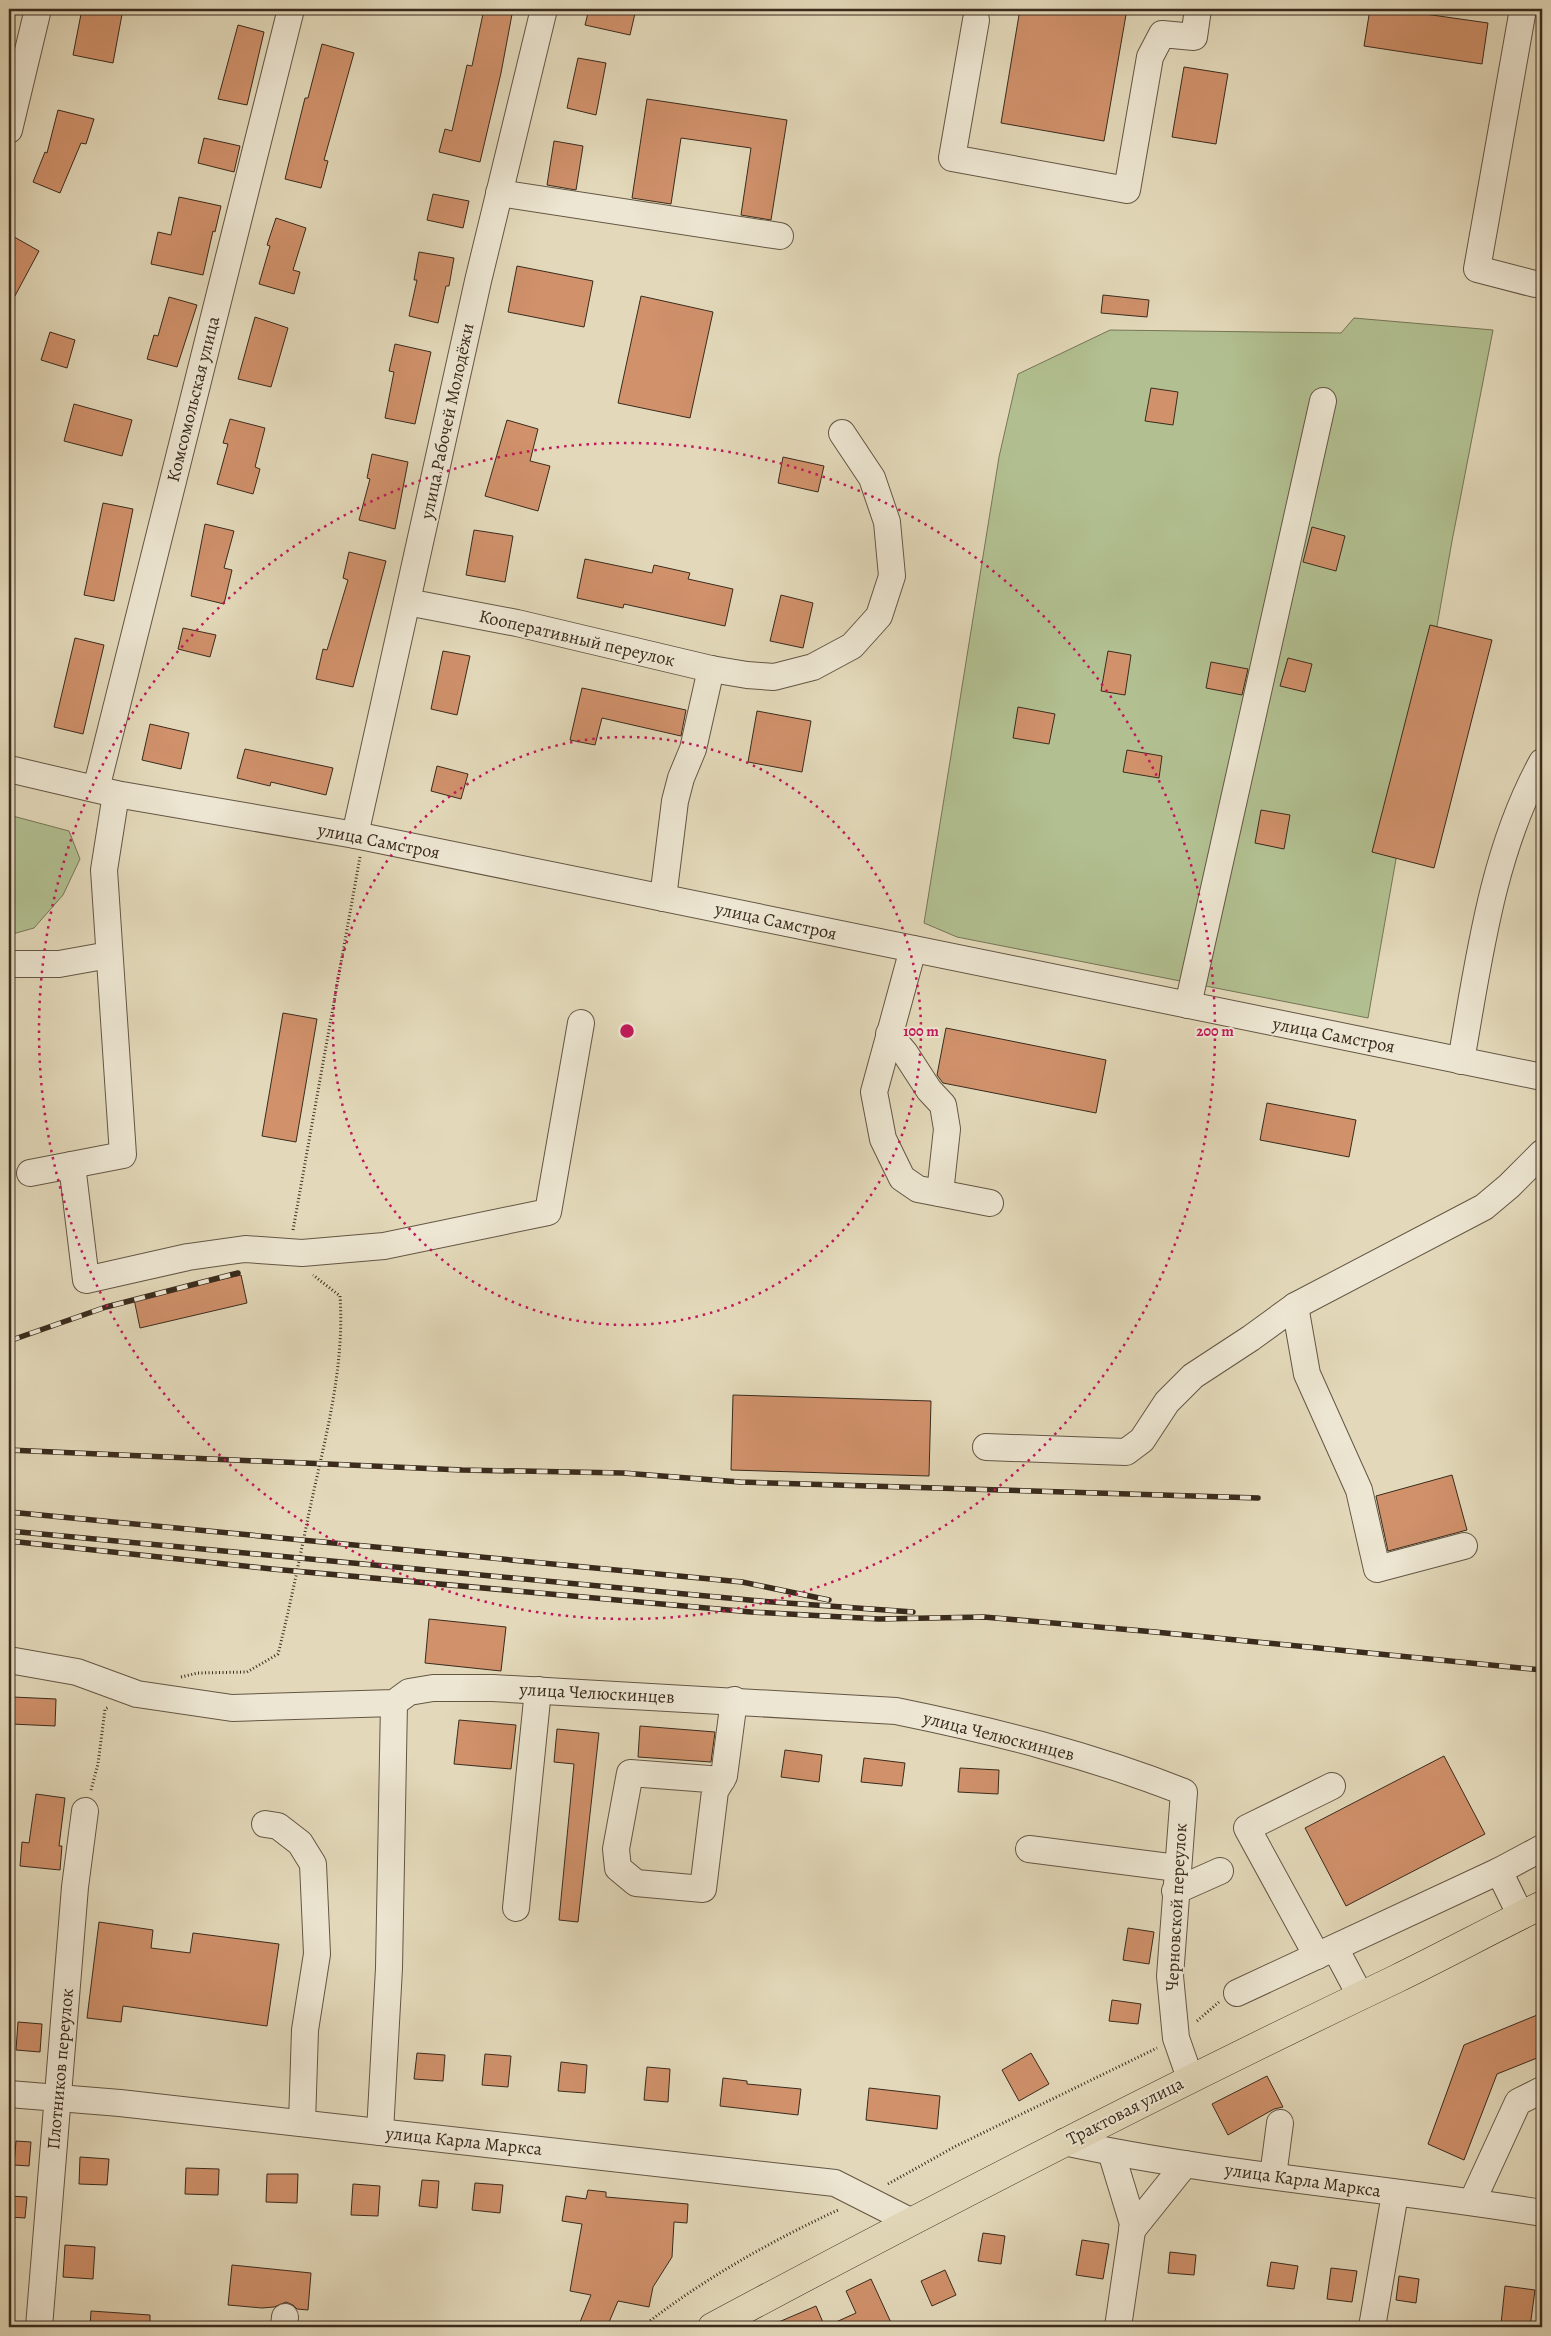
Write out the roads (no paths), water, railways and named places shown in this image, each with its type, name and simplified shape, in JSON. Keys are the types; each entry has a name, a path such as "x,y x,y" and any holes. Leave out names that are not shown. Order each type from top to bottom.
{"main road":[{"name":"Трактовая улица","path":"712,2327 910,2221 1064,2142 1531,1910"}],"street":[{"path":"9,130 38,9"},
{"name":"Комсомольская улица","path":"72,1165 123,1155 104,870 106,792 291,9"},
{"name":"улица Рабочей Молодёжи","path":"358,842 407,602 499,193 544,9"},
{"path":"976,20 952,158 1126,190 1150,57 1162,34 1194,37 1198,9"},
{"path":"1522,9 1477,268 1535,284"},
{"path":"499,193 780,236"},
{"path":"1188,1005 1323,401"},
{"name":"Кооперативный переулок","path":"407,602 517,623 711,669 746,675 774,677 813,667 852,646 879,616 892,576 887,522 872,478 842,433"},
{"path":"663,898 675,801 692,749 711,669"},
{"path":"1461,1061 1484,934 1501,859 1528,787 1542,762"},
{"name":"улица Самстроя","path":"9,769 106,792 358,842 663,898 1542,1077"},
{"path":"913,949 874,1092 883,1138 902,1178 918,1189 990,1203"},
{"path":"9,964 59,964 110,956"},
{"path":"30,1173 72,1165 86,1280 188,1257 245,1249 291,1252 384,1246 548,1212 581,1023"},
{"path":"889,1034 905,1053 929,1090 943,1105 947,1129 940,1193"},
{"path":"986,1447 1126,1452 1142,1440 1167,1402 1193,1376 1295,1306 1484,1207 1542,1153"},
{"path":"1295,1306 1307,1374 1359,1490 1377,1569 1464,1546"},
{"name":"улица Челюскинцев","path":"9,1660 77,1672 137,1694 232,1708 394,1703 408,1692 433,1688 538,1690 896,1711 960,1724 1059,1749 1137,1774 1184,1792"},
{"path":"516,1908 538,1690"},
{"path":"722,1780 630,1773 616,1849 618,1868 636,1883 703,1889 715,1791 722,1780 724,1776 734,1700"},
{"path":"380,2132 389,1968 394,1703"},
{"path":"1332,1786 1247,1828 1326,1952 1360,1995"},
{"name":"Черновской переулок","path":"1184,1792 1170,1976 1176,2038 1190,2078"},
{"name":"Плотников переулок","path":"39,2327 75,1887 85,1811"},
{"path":"265,1824 278,1826 300,1843 313,1864 317,1954 305,2030 302,2123"},
{"path":"1229,1996 1499,1871 1542,1848"},
{"path":"1029,1849 1176,1880 1220,1871"},
{"path":"1499,1871 1531,1910"},
{"path":"1472,2202 1518,2102 1542,2090"},
{"name":"улица Карла Маркса","path":"9,2094 120,2103 834,2183 910,2221"},
{"path":"1273,2176 1280,2123"},
{"name":"улица Карла Маркса","path":"1064,2142 1185,2164 1395,2194 1472,2202 1542,2214"},
{"path":"1111,2152 1133,2224 1118,2327"},
{"path":"1132,2230 1185,2164"},
{"path":"1372,2327 1395,2194"}],"railway":[{"path":"9,1341 106,1307 238,1273"},
{"path":"9,1450 462,1470 623,1473 740,1482 1258,1498"},
{"path":"9,1512 742,1582 829,1600"},
{"path":"9,1531 760,1601 913,1612"},
{"path":"9,1541 272,1569 751,1612 879,1619 984,1617 1542,1670"}]}
